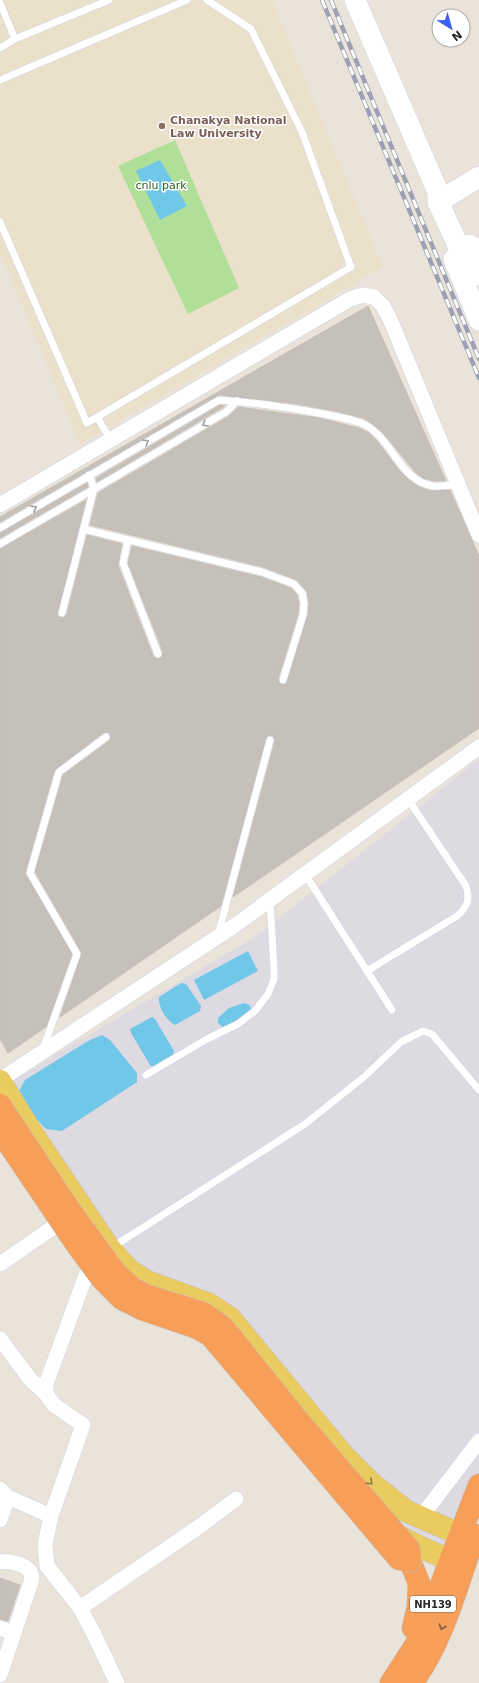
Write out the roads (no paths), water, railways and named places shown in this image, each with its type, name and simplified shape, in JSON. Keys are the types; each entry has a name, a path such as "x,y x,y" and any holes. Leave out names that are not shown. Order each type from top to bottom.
{"highway":[{"path":"0,1105 70,1210 115,1272 132,1288 148,1296 203,1313 223,1327 306,1430 409,1549 410,1561 419,1583 414,1668"},
{"path":"0,1131 77,1245 102,1278 122,1298 142,1309 195,1327 210,1335 400,1559 410,1561"},
{"name":"NH139","path":"391,1683 414,1668 440,1635 457,1563 471,1528 479,1485"}],"main road":[{"path":"0,1081 30,1130 110,1249 129,1270 146,1281 209,1304 230,1318 326,1434 371,1483 406,1511 421,1517 471,1528"},
{"path":"0,1150 52,1228 99,1292 119,1309 143,1321 188,1334 206,1346 331,1492 364,1519 457,1563"},
{"path":"298,1455 326,1434"}],"street":[{"path":"355,0 441,197 468,249 469,269 478,279"},
{"path":"441,197 479,177"},
{"path":"468,249 451,246 455,261 479,320"},
{"path":"0,505 350,299 363,295 374,297 383,306 390,319 479,535"},
{"path":"0,1081 217,938 479,746"},
{"path":"0,1264 81,1206"},
{"path":"46,1394 49,1376 86,1275 110,1249"},
{"path":"0,1339 30,1379 46,1394 54,1405 83,1425 51,1516 45,1544 47,1566 80,1608 94,1632 117,1683"},
{"path":"421,1517 479,1441"},
{"path":"0,1520 4,1493 51,1516"},
{"path":"80,1608 200,1526 236,1499"},
{"path":"0,1562 6,1561 28,1569 32,1579 7,1630 0,1675"}],"lane":[{"path":"0,48 15,39 109,0"},
{"path":"0,80 187,0"},
{"path":"0,222 87,423 351,267 302,132 251,29 207,0"},
{"path":"0,3 15,39"},
{"path":"0,528 219,400 252,402 329,415 361,423 370,428 379,436 410,475 421,482 433,486 458,484"},
{"path":"0,544 226,412 237,401"},
{"path":"97,417 110,439"},
{"path":"62,613 94,488 89,475"},
{"path":"84,530 262,572 294,584 302,593 304,603 303,615 283,680"},
{"path":"128,540 123,563 158,654"},
{"path":"42,1053 77,954 30,873 59,772 106,737"},
{"path":"217,938 270,740"},
{"path":"367,971 457,916 464,910 468,903 469,894 466,886 408,799"},
{"path":"305,874 392,1010"},
{"path":"146,1075 207,1039 238,1024 255,1011 268,994 274,979 270,900"},
{"path":"110,1249 305,1124 364,1077 402,1042 423,1030 432,1034 479,1090"}],"water":[{"path":"160,160 187,206 160,220 136,171"},
{"path":"248,951 258,971 204,1000 194,980"},
{"path":"181,983 186,984 201,1006 200,1011 175,1025 163,1013 159,997"},
{"path":"244,1003 250,1005 251,1009 241,1019 223,1027 218,1023 218,1018 229,1008"},
{"path":"152,1017 155,1019 174,1051 172,1058 155,1068 150,1065 130,1029"},
{"path":"102,1035 110,1040 137,1073 137,1082 62,1131 46,1129 22,1104 19,1091 25,1080 88,1041"}],"railway":[{"path":"322,0 479,378"},
{"path":"331,0 479,359"}],"place":[{"name":"Chanakya National Law University","path":"162,126"}],"park label":[{"name":"cnlu park","path":"161,185"}]}
